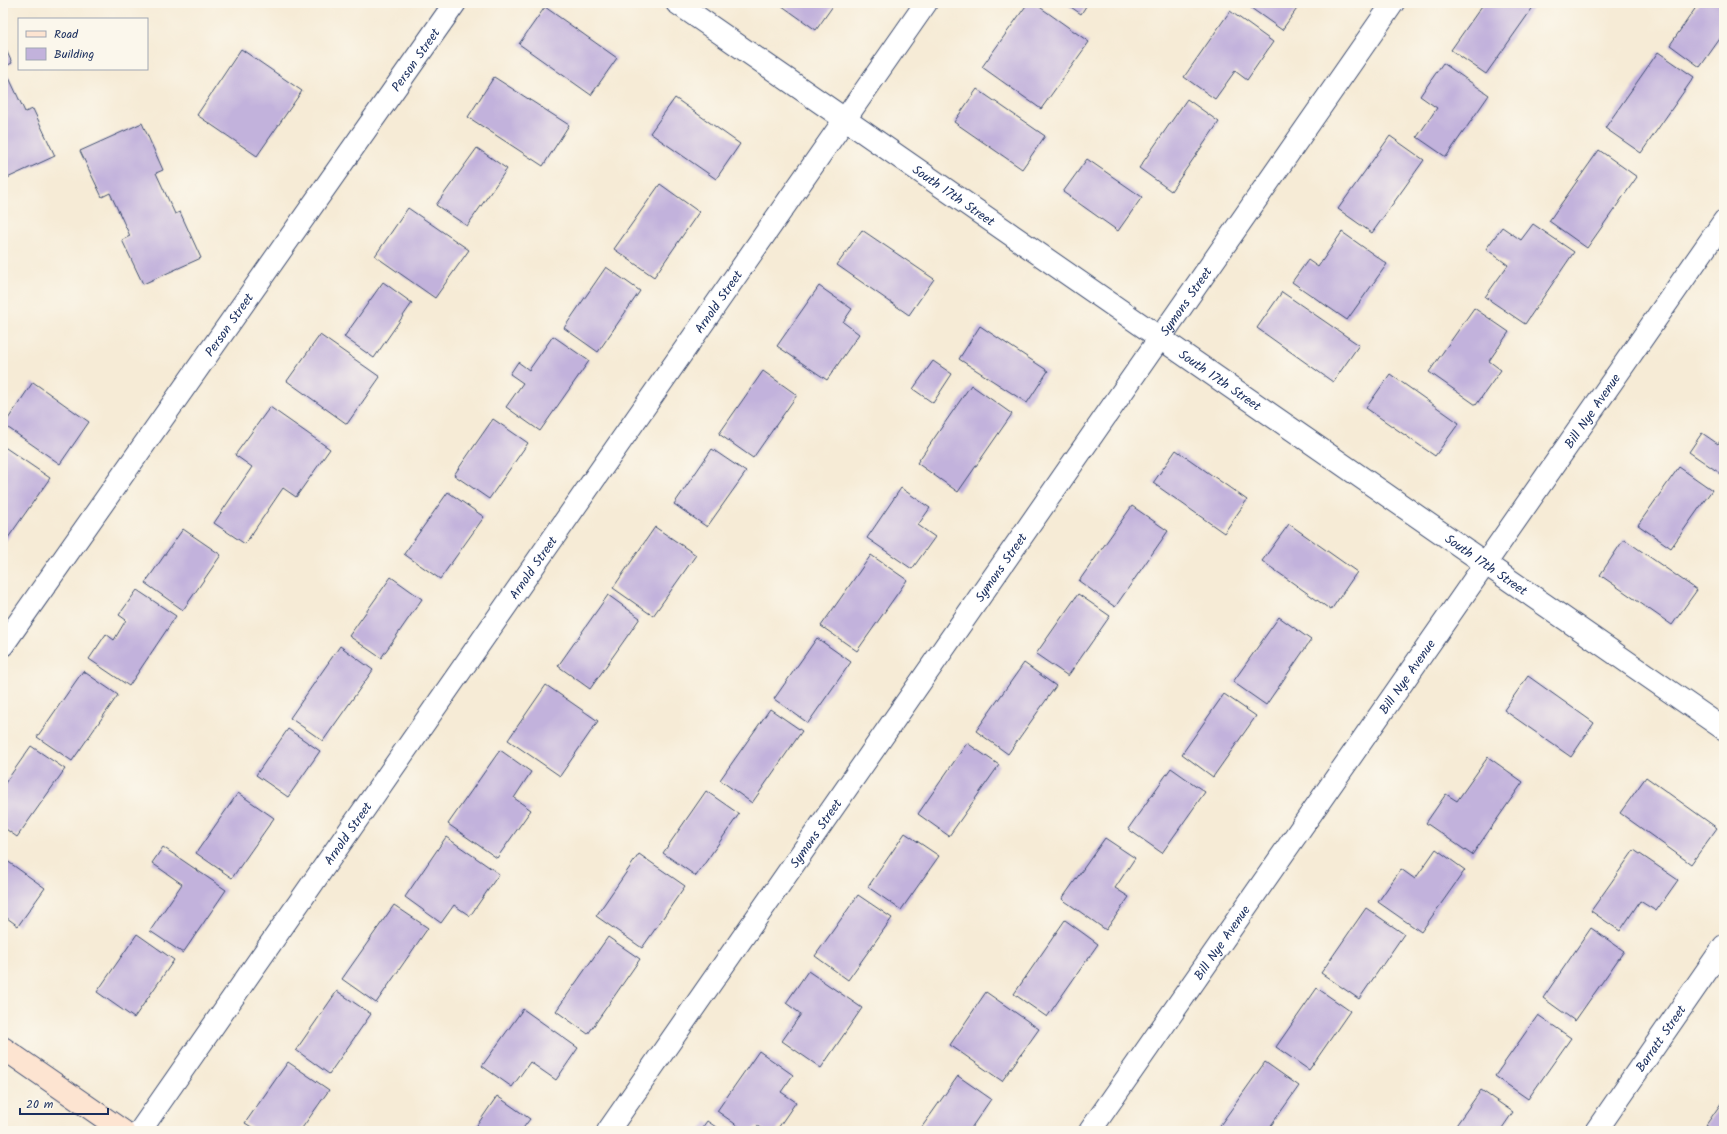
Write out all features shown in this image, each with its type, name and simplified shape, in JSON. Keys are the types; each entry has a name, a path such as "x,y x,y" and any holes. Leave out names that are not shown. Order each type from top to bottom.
{"main road":[{"path":"3,1048 123,1131"}],"street":[{"name":"Person Street","path":"3,645 455,3"},
{"name":"South 17th Street","path":"677,3 1724,729"},
{"name":"Arnold Street","path":"140,1131 926,3"},
{"name":"Symons Street","path":"608,1131 1393,3"},
{"name":"Bill Nye Avenue","path":"1090,1131 1724,221"},
{"name":"Barratt Street","path":"1596,1131 1724,946"}],"building":[{"path":"778,3 835,3 816,30"},
{"path":"1028,3 1034,3 1089,42 1041,109 982,67"},
{"path":"1065,3 1088,3 1081,14"},
{"path":"1254,3 1301,3 1282,30 1251,8"},
{"path":"1484,3 1536,3 1486,74 1451,50"},
{"path":"1699,3 1724,3 1724,33 1700,67 1670,45"},
{"path":"545,7 617,58 591,95 519,44"},
{"path":"1230,11 1273,42 1247,80 1235,71 1215,99 1184,77"},
{"path":"3,43 12,63 4,67 25,112 33,109 55,156 3,180"},
{"path":"241,49 302,91 257,156 197,115"},
{"path":"1658,52 1694,77 1641,153 1605,128"},
{"path":"1443,63 1489,95 1446,157 1417,137 1437,108 1420,96"},
{"path":"494,77 569,125 543,166 468,117"},
{"path":"977,89 1045,136 1022,169 954,122"},
{"path":"675,98 740,144 716,179 650,133"},
{"path":"1187,99 1219,122 1171,191 1139,168"},
{"path":"142,123 163,170 156,173 175,214 180,212 201,258 143,284 122,240 130,236 110,193 102,197 80,151"},
{"path":"1390,136 1424,160 1372,233 1338,209"},
{"path":"477,148 507,169 467,226 436,205"},
{"path":"1599,150 1637,177 1587,248 1549,221"},
{"path":"1087,159 1142,197 1118,231 1063,192"},
{"path":"660,184 699,212 654,277 614,249"},
{"path":"408,208 469,250 435,298 375,256"},
{"path":"1533,224 1574,252 1525,324 1485,297 1508,265 1486,249 1502,227 1521,240"},
{"path":"862,230 934,279 909,315 837,265"},
{"path":"1342,232 1387,264 1347,320 1292,282 1308,260 1318,267"},
{"path":"606,267 640,291 598,352 564,328"},
{"path":"383,282 412,303 374,358 344,337"},
{"path":"819,286 852,309 843,322 859,334 827,380 777,346"},
{"path":"1282,292 1359,345 1333,382 1257,328"},
{"path":"1474,308 1509,332 1489,361 1501,370 1476,405 1429,372"},
{"path":"980,326 1048,371 1027,403 959,359"},
{"path":"320,335 380,377 347,424 287,381"},
{"path":"553,336 589,361 540,431 506,407 523,383 510,374 518,362 529,370"},
{"path":"933,361 952,374 933,403 913,389"},
{"path":"763,371 797,395 753,458 719,434"},
{"path":"1390,374 1459,423 1435,456 1366,408"},
{"path":"33,382 89,422 60,464 4,425"},
{"path":"971,385 1012,414 958,492 917,463"},
{"path":"270,407 330,449 296,497 283,488 245,544 214,523 252,467 235,455"},
{"path":"493,419 528,443 489,499 454,475"},
{"path":"1702,433 1718,444 1724,436 1724,476 1689,452"},
{"path":"3,446 50,478 3,545"},
{"path":"712,449 746,472 707,527 674,504"},
{"path":"1176,450 1247,500 1224,533 1153,483"},
{"path":"1679,467 1712,490 1671,548 1638,525"},
{"path":"901,488 930,508 918,525 935,537 912,569 867,538"},
{"path":"448,492 484,517 440,579 404,554"},
{"path":"1132,506 1168,531 1115,607 1079,581"},
{"path":"1289,524 1357,572 1331,610 1262,561"},
{"path":"655,527 696,555 653,616 613,588"},
{"path":"183,529 221,555 183,610 145,583"},
{"path":"1624,539 1697,590 1672,625 1600,575"},
{"path":"871,555 907,580 857,651 821,626"},
{"path":"391,577 422,599 381,658 349,636"},
{"path":"137,590 176,616 129,686 89,659 106,634 114,640 126,620 119,615"},
{"path":"1078,594 1110,616 1068,676 1036,654"},
{"path":"608,595 640,618 590,689 558,666"},
{"path":"1279,617 1311,640 1266,705 1233,682"},
{"path":"817,638 851,662 808,723 774,699"},
{"path":"340,646 373,670 323,741 290,718"},
{"path":"1024,663 1056,686 1008,754 976,731"},
{"path":"83,671 118,695 72,761 37,737"},
{"path":"1528,676 1594,723 1571,757 1504,710"},
{"path":"546,685 598,721 560,776 508,740"},
{"path":"1224,694 1256,716 1213,777 1182,754"},
{"path":"770,709 802,731 752,803 720,780"},
{"path":"288,729 320,751 288,797 256,775"},
{"path":"967,743 999,765 949,836 918,814"},
{"path":"31,746 65,769 17,837 3,827 3,786"},
{"path":"500,750 531,772 514,798 531,810 497,858 448,824"},
{"path":"1488,757 1523,782 1472,855 1426,823 1446,794 1457,801"},
{"path":"1171,768 1205,792 1162,853 1128,829"},
{"path":"1646,777 1717,828 1691,864 1620,813"},
{"path":"706,791 739,814 696,876 663,853"},
{"path":"238,793 274,818 232,878 196,853"},
{"path":"905,833 939,856 901,910 868,887"},
{"path":"446,837 499,874 470,916 454,905 441,923 405,897"},
{"path":"1105,838 1135,858 1115,888 1129,897 1106,930 1062,899"},
{"path":"163,847 226,890 183,953 150,931 182,884 152,863"},
{"path":"1436,849 1465,870 1421,932 1378,902 1401,869 1415,879"},
{"path":"1634,850 1678,880 1656,911 1640,901 1620,931 1591,911"},
{"path":"639,854 685,886 642,948 596,916"},
{"path":"3,858 45,888 18,926 3,915"},
{"path":"858,895 892,918 848,980 815,956"},
{"path":"394,905 428,928 376,1003 342,979"},
{"path":"1366,908 1404,934 1359,999 1321,973"},
{"path":"1065,920 1098,944 1047,1017 1014,994"},
{"path":"1591,928 1624,951 1575,1021 1543,998"},
{"path":"137,934 174,960 134,1018 97,992"},
{"path":"608,937 640,959 588,1034 556,1011"},
{"path":"808,971 862,1008 821,1068 782,1041 801,1014 786,1003"},
{"path":"1317,988 1350,1011 1309,1070 1276,1047"},
{"path":"337,991 371,1014 329,1074 296,1050"},
{"path":"986,992 1039,1029 1002,1081 950,1045"},
{"path":"523,1009 578,1048 556,1080 530,1062 512,1087 482,1066"},
{"path":"1538,1015 1571,1038 1528,1099 1495,1076"},
{"path":"759,1051 793,1075 781,1092 796,1102 776,1131 765,1131 757,1126 753,1131 745,1131 717,1111"},
{"path":"288,1062 329,1090 300,1131 258,1131 245,1123"},
{"path":"1265,1062 1299,1086 1267,1131 1216,1131"},
{"path":"958,1076 991,1099 969,1131 919,1131"},
{"path":"1481,1090 1513,1112 1500,1131 1452,1131"},
{"path":"497,1096 530,1119 521,1131 473,1131"},
{"path":"1724,1099 1724,1131 1714,1131 1706,1125"},
{"path":"707,1121 722,1131 700,1131"}]}
